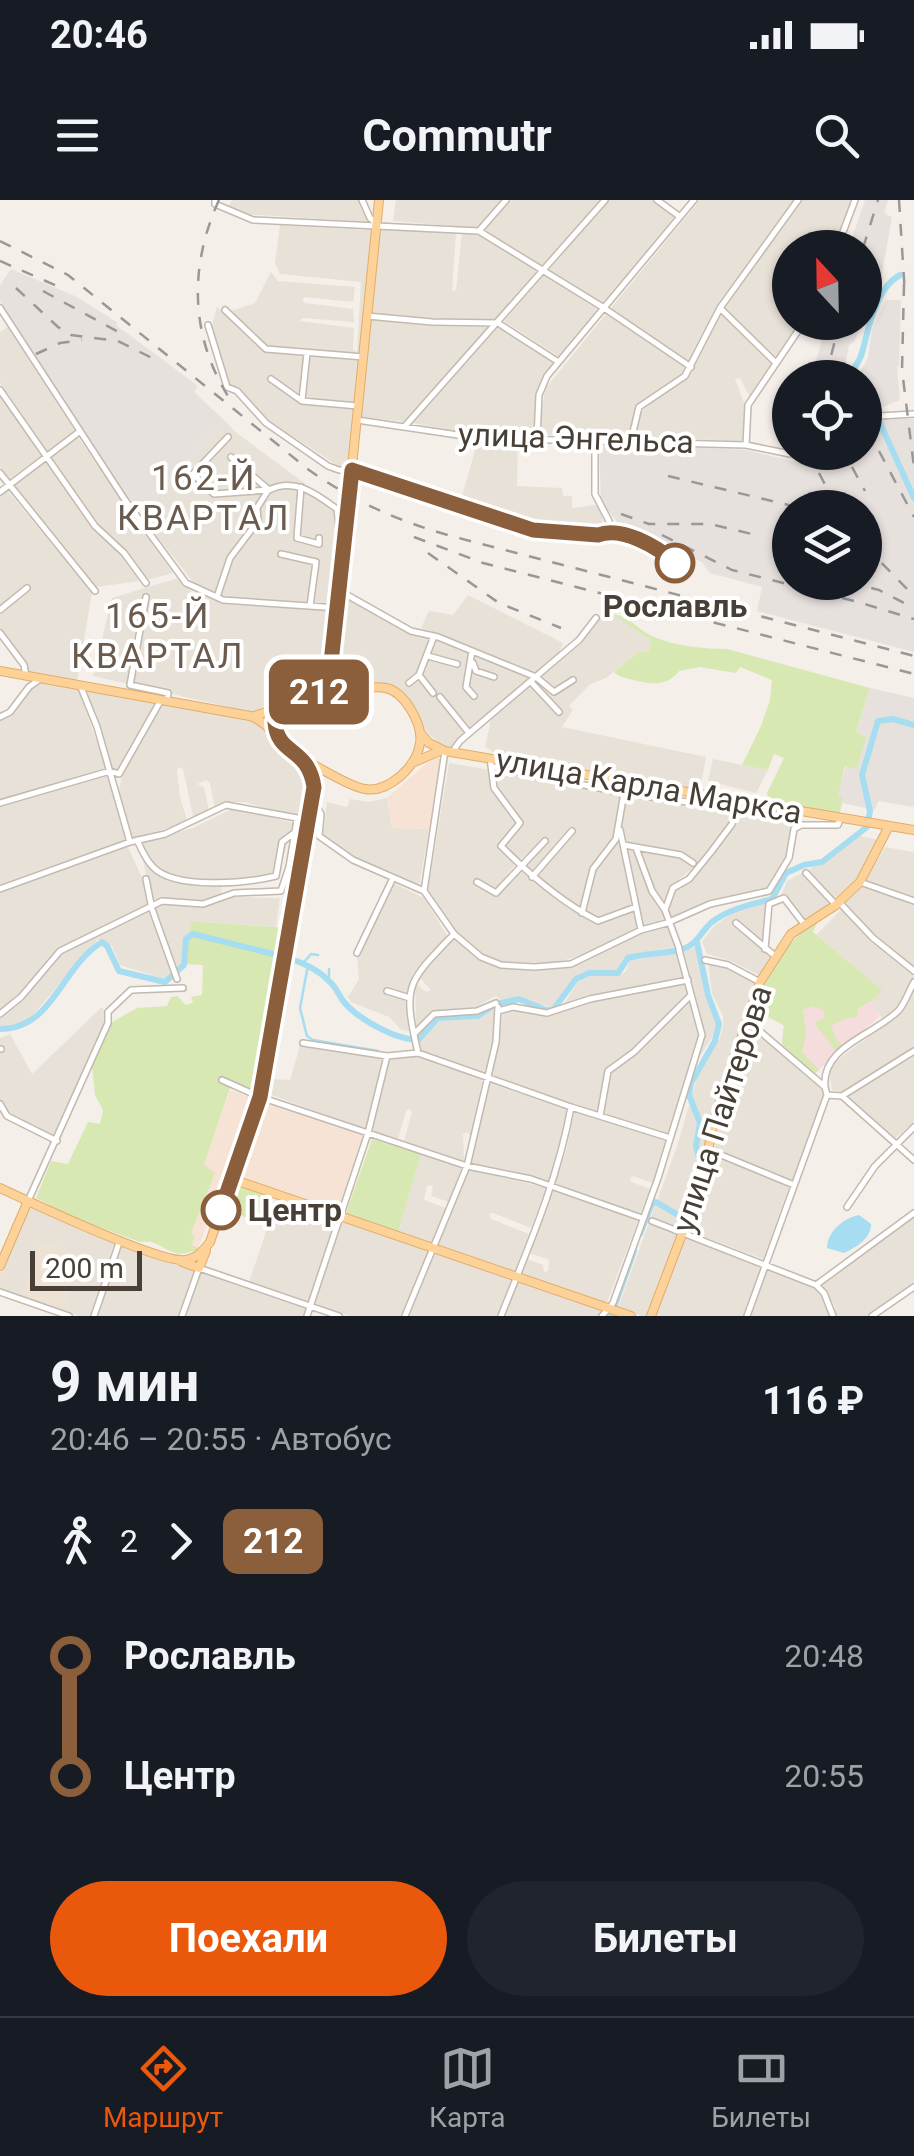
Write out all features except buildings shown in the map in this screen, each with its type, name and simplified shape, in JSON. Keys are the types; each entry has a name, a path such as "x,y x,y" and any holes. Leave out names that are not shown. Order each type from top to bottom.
{"main road":[{"path":"250,716 268,714 315,694 328,685 332,672 378,200"},
{"path":"0,672 250,716 267,724 306,760 360,788 375,790 427,754 446,751"},
{"path":"332,672 336,684 350,690"},
{"path":"315,694 378,688 396,692 430,743 446,751"},
{"path":"277,736 275,722 287,706"},
{"path":"409,766 419,748 419,730"},
{"name":"улица Карла Маркса","path":"446,751 492,763 738,805 889,826"},
{"path":"0,1188 120,1240 198,1268 260,1097 314,787 306,760"},
{"path":"314,787 322,777 338,778"},
{"path":"889,826 914,830"},
{"name":"улица Пайтерова","path":"651,1316 703,1178 713,1123 760,982 775,956 804,924 838,904 860,882 889,826"},
{"path":"232,1180 517,1276 608,1312 631,1316"},
{"path":"1,1262 28,1201"},
{"path":"176,1260 189,1260 210,1242"}],"street":[{"path":"362,200 376,224"},
{"path":"479,231 506,200"},
{"path":"406,426 605,200"},
{"path":"657,200 680,216"},
{"path":"536,438 539,394 546,376 694,200"},
{"path":"631,440 639,406 678,383 691,367 720,308 798,200"},
{"path":"844,230 855,200"},
{"path":"214,202 253,220 479,231 691,367"},
{"path":"0,308 79,432 186,583 233,602 338,608"},
{"path":"720,308 774,360"},
{"path":"225,310 266,349 364,358"},
{"path":"367,316 498,323 558,362"},
{"path":"0,328 9,323"},
{"path":"208,325 227,387 237,391 266,423 339,470 533,530 598,535 606,532 651,545 675,563"},
{"path":"302,401 308,353"},
{"path":"746,445 748,405 772,368"},
{"path":"271,379 302,401 358,406"},
{"path":"0,390 95,526 124,553 146,584"},
{"path":"882,416 914,414"},
{"name":"улица Энгельса","path":"357,420 478,438 631,440 746,445 772,450"},
{"path":"0,492 79,432"},
{"path":"228,436 193,474 214,494 269,490 287,484 301,487 337,509 339,527 346,526"},
{"path":"595,440 595,494 609,522 606,532"},
{"path":"231,458 269,490"},
{"path":"0,473 95,590"},
{"path":"301,487 297,538 319,544 319,538"},
{"path":"216,598 230,558 258,521 257,508 269,490"},
{"path":"282,554 316,562 310,606"},
{"path":"0,610 27,588"},
{"path":"340,591 411,631 472,651 554,692 573,680"},
{"path":"116,792 119,774 168,693 130,685 146,597"},
{"path":"424,891 446,751 580,640 596,618"},
{"path":"0,634 24,665 26,676"},
{"path":"409,683 419,674 434,636"},
{"path":"472,651 466,687 474,696"},
{"path":"428,656 457,664"},
{"path":"472,660 476,671 494,677"},
{"path":"419,674 469,733"},
{"path":"0,717 10,712 29,687 41,679"},
{"path":"534,680 560,712"},
{"path":"80,685 133,841 154,870 182,882 276,876 282,842 294,834"},
{"path":"492,763 494,788 520,823 501,846 532,876 598,921 636,907"},
{"name":"улица Карла Маркса","path":"492,763 624,793 738,805"},
{"path":"0,803 110,770 119,774"},
{"path":"582,913 593,869 616,839 624,793"},
{"path":"0,889 133,841 178,830 230,804 308,820"},
{"path":"665,910 673,888 700,868 732,824 738,805"},
{"path":"310,808 318,809 320,814 319,836 353,860 424,891 454,934 481,957 501,966 535,968 570,964 641,930 710,904 769,891 789,858 794,829 801,825 838,826 840,819"},
{"path":"0,1014 21,997 60,951 162,901 203,904 234,893 281,891 297,820"},
{"path":"618,826 641,930"},
{"path":"532,876 572,831"},
{"path":"477,882 496,893 545,841"},
{"path":"624,846 681,855 692,863"},
{"path":"608,1312 671,1138 702,1034 679,949 636,848"},
{"path":"806,873 914,971"},
{"path":"146,879 151,907 175,976"},
{"path":"357,953 392,880"},
{"path":"860,882 914,901"},
{"path":"765,950 769,904 784,898 804,924"},
{"path":"736,923 775,956"},
{"path":"418,1053 410,998 412,982 417,971 454,934"},
{"path":"706,960 760,982"},
{"path":"414,1034 434,1014 497,1007 548,1013 590,999 688,980"},
{"path":"747,1316 826,1091 824,1077 829,1062 900,1009 914,982"},
{"path":"28,1201 108,1023 108,1012 120,997 136,988 182,988"},
{"path":"387,991 410,998"},
{"path":"600,1116 608,1071 634,1052 691,995"},
{"path":"405,1316 467,1166 496,1042 497,1007"},
{"path":"749,1022 826,1091 842,1096 914,1160"},
{"path":"304,1043 387,1056 418,1053 571,1108 671,1138"},
{"path":"842,1096 914,1051"},
{"path":"306,1316 368,1133 387,1056"},
{"path":"222,1080 260,1097 467,1166 551,1186 642,1218"},
{"path":"0,1104 7,1116 57,1141"},
{"path":"501,1316 564,1148 571,1108"},
{"path":"847,1207 895,1143 914,1126"},
{"path":"709,1150 794,1185"},
{"path":"816,1285 914,1213"},
{"path":"652,1221 816,1285 824,1293 833,1316"},
{"path":"94,1316 120,1240"},
{"path":"182,1316 198,1268 339,1316"},
{"path":"872,1316 914,1288"},
{"path":"0,1292 69,1316"}],"shaded area":[{"path":"232,200 359,200 370,222 242,214 228,207"},
{"path":"396,200 502,200 477,228 393,221"},
{"path":"511,200 601,200 543,266 484,230"},
{"path":"609,200 652,200 675,216 604,305 549,270"},
{"path":"700,200 794,200 717,306 690,362 610,309"},
{"path":"802,200 851,200 840,230 780,230"},
{"path":"865,200 888,200 884,213 892,217 882,273 882,230 855,230"},
{"path":"280,225 372,228 361,354 267,346 231,311 255,303 271,272 278,281 355,287 353,302 305,297 302,300 353,309 354,322 303,318 299,321 354,328 353,350 357,352 361,282 280,274 275,263"},
{"path":"379,227 456,232 452,292 456,290 462,233 478,234 539,271 497,319 482,322 371,313"},
{"path":"772,241 772,340 788,340 775,357 724,307"},
{"path":"11,269 75,296 117,322 198,386 194,392 224,420 145,509 130,504 0,301 0,285"},
{"path":"544,275 600,311 561,358 504,321"},
{"path":"886,300 901,300 897,367 900,400 882,407 882,360 867,360 870,340 882,340 882,308"},
{"path":"217,307 264,352 304,356 300,394 272,376 269,382 302,403 355,409 350,468 338,466 270,421 229,384 212,325"},
{"path":"721,313 772,363 750,397 740,378 735,379 745,405 744,441 636,437 640,415 648,404 688,378"},
{"path":"606,314 686,368 676,380 644,400 634,413 630,437 539,435 545,389"},
{"path":"370,319 490,327 405,422 361,417"},
{"path":"499,326 556,363 536,394 534,436 461,432 413,423"},
{"path":"8,327 75,431 47,452 0,383 0,332"},
{"path":"822,340 855,340 849,345 846,360 816,360"},
{"path":"308,355 361,360 356,402 303,399"},
{"path":"0,394 41,456 8,480 0,467"},
{"path":"882,419 914,419 914,652 757,611 762,587 710,573 702,562 619,524 601,502 599,445 746,450 772,456 772,470 882,470"},
{"path":"224,420 343,512 332,605 231,598 195,584 143,519 145,509"},
{"path":"78,437 173,573 147,580 126,550 98,524 51,458"},
{"path":"478,440 518,441 517,486 562,488 563,496 572,496 572,508 595,505 602,511 603,530 551,529 460,503"},
{"path":"45,461 92,528 121,555 140,581 96,587 12,486"},
{"path":"7,490 92,592 77,681 29,673 27,664 0,628 0,615 29,591 25,586 0,606 0,496"},
{"path":"178,578 192,592 222,604 335,611 325,684 316,691 251,712 93,676 112,598"},
{"path":"468,595 563,643 558,656 537,675 421,628 429,611 453,615"},
{"path":"343,596 410,634 437,640 530,678 451,747 442,746 421,727 406,699 392,686 350,688 338,683 335,672"},
{"path":"612,614 651,640 649,651 638,652 606,678 590,684 569,706 573,710 562,727 706,757 700,790 499,756 485,747 491,720 582,643 600,618"},
{"path":"42,682 78,688 106,768 0,800 0,721 12,714"},
{"path":"870,688 914,698 914,807 878,801 875,810 842,803 843,799 837,797 846,766 856,769 856,733"},
{"path":"85,689 156,702 118,771 112,769"},
{"path":"163,703 260,723 283,749 301,761 308,773 311,787 304,814 297,818 245,802 215,809 206,780 197,784 204,787 209,811 194,821 183,769 179,767 180,797 188,823 132,838 119,791 122,775"},
{"path":"440,757 438,796 429,829 392,828 387,798 426,764"},
{"path":"713,759 768,770 756,793 708,781"},
{"path":"449,763 491,770 491,790 516,823 498,846 515,865 495,889 478,879 475,884 497,896 520,870 569,909 598,922 634,909 638,928 585,954 555,963 502,962 482,954 456,932 428,890"},
{"path":"497,771 620,795 613,838 590,867 580,910 537,876 575,829 570,829 532,872 525,865 548,840 543,839 520,860 505,846 523,823 497,787"},
{"path":"107,775 126,840 0,886 0,806"},
{"path":"627,797 732,812 729,822 697,865 671,886 664,903 641,851 679,858 681,852 627,843 622,826"},
{"path":"387,798 392,828 429,829 419,886 354,859 323,836 327,802 347,807 350,799 369,802"},
{"path":"742,805 795,815 786,857 767,888 709,900 671,917 669,910 676,890 691,881 714,854 735,825"},
{"path":"234,808 294,823 277,877 222,884 221,895 203,901 152,899 139,843 193,828"},
{"path":"859,836 879,840 859,878 835,902 807,871"},
{"path":"618,840 624,846 635,906 598,919 584,911 594,869"},
{"path":"128,847 143,880 148,905 58,949 11,1003 0,1009 0,893"},
{"path":"885,847 914,852 914,898 865,880"},
{"path":"636,848 651,892 667,921 642,929 626,849"},
{"path":"805,872 833,904 803,920 782,893 787,881"},
{"path":"393,883 424,898 449,939 413,974 405,1001 409,1031 401,1030 389,1017 351,1002 348,997 359,979 357,956"},
{"path":"861,886 914,904 914,967 876,936 844,902"},
{"path":"230,897 280,898 276,927 192,921 184,964 173,972 152,909 162,904 203,907"},
{"path":"767,902 763,943 738,921 733,923 771,957 761,976 707,954 702,942 715,925 733,913"},
{"path":"842,909 871,941 914,976 898,1007 883,1019 871,1004 881,990 817,934"},
{"path":"149,912 171,973 165,979 120,965 112,946 98,939 33,1015 16,1026 0,1026 0,1017 15,1007 62,954"},
{"path":"667,925 675,947 627,955 616,970 589,970 575,976 552,1007 520,996 501,1000 496,996 476,1007 432,1011 416,1027 415,983 426,992 431,990 418,976 454,939 479,959 500,968 535,971 572,967"},
{"path":"817,934 882,990 871,1004 880,1016 814,1074 782,1044 784,1026 770,1017"},
{"path":"697,946 706,996 717,1022 714,1035 697,1060 705,1034 684,952"},
{"path":"677,953 684,977 563,1005 578,982 590,976 619,976 630,960"},
{"path":"708,961 758,983 681,1228 651,1218 699,1072 723,1026 723,1016 712,994"},
{"path":"685,984 687,994 605,1070 597,1112 490,1076 503,1013 513,1010 548,1016 591,1002"},
{"path":"914,991 914,1047 841,1092 832,1090 832,1064 903,1011"},
{"path":"689,1001 698,1035 669,1134 604,1114 611,1073"},
{"path":"102,1007 108,1021 56,1137 7,1112 0,1099 0,1038 10,1034 32,1074"},
{"path":"496,1008 484,1074 421,1051 419,1041 440,1021 479,1019"},
{"path":"750,1028 826,1093 792,1181 714,1149 717,1124"},
{"path":"300,1046 383,1059 367,1130 266,1093 271,1079 290,1080"},
{"path":"914,1055 914,1122 895,1138 847,1096"},
{"path":"417,1056 482,1080 471,1137 467,1132 463,1134 464,1161 404,1141 412,1112 409,1109 398,1139 372,1131 390,1059"},
{"path":"489,1083 567,1110 561,1147 549,1181 471,1163"},
{"path":"230,1090 256,1099 198,1248 191,1245 191,1233 214,1174 204,1166"},
{"path":"262,1101 364,1135 338,1213 236,1178"},
{"path":"574,1112 667,1140 653,1183 630,1178 631,1182 650,1189 640,1214 555,1183"},
{"path":"421,1154 462,1168 449,1202 431,1196 433,1185 427,1186 424,1200 446,1208 432,1244 398,1233"},
{"path":"713,1155 789,1187 763,1259 687,1230"},
{"path":"469,1169 547,1188 531,1228 489,1214 491,1219 529,1234 515,1272 438,1246"},
{"path":"553,1190 638,1220 606,1305 521,1274 527,1259 548,1271 549,1260 529,1253"},
{"path":"277,1199 336,1220 308,1303 249,1282"},
{"path":"30,1205 115,1241 90,1316 79,1316 0,1288 0,1274"},
{"path":"914,1217 914,1284 866,1316 836,1316 821,1285"},
{"path":"342,1222 430,1250 402,1316 350,1316 314,1305"},
{"path":"649,1223 679,1234 648,1316 642,1316 618,1308"},
{"path":"685,1236 761,1266 743,1316 655,1316"},
{"path":"41,1242 84,1256 62,1309 21,1294"},
{"path":"122,1244 194,1270 178,1316 97,1316"},
{"path":"436,1252 512,1278 497,1316 409,1316"},
{"path":"767,1268 814,1288 822,1295 831,1316 750,1316"},
{"path":"200,1272 306,1309 303,1316 185,1316"},
{"path":"519,1280 602,1310 598,1316 504,1316"}],"green space":[{"path":"612,614 671,643 727,649 870,688 856,732 866,737 856,769 845,766 838,796 843,798 840,813 768,801 767,793 784,758 774,754 768,770 742,765 761,726 772,680 740,667 736,673 700,667 679,671 659,683 619,676 614,672 638,652 649,651 651,640"},
{"path":"819,919 813,932 882,990 857,1009 857,1018 831,1025 836,1039 845,1047 837,1054 814,1023 825,1018 823,1010 812,1006 803,1010 806,1035 802,1052 819,1070 814,1074 782,1044 784,1025 755,1011 770,970 796,937"},
{"path":"191,921 287,928 255,1093 231,1085 204,1165 215,1173 191,1233 195,1237 191,1245 199,1248 181,1254 50,1209 36,1198 51,1161 68,1164 88,1122 100,1124 103,1110 95,1095 92,1066 112,1022 137,1008 167,1006 171,997 177,996 186,1005 193,1002 191,997 202,995 203,965 184,964"},
{"path":"372,1139 421,1154 398,1233 345,1216"},
{"path":"234,1184 271,1197 262,1223 225,1210"}],"water":[{"path":"859,1215 871,1224 866,1238 844,1253 827,1248 837,1226"}],"waterway":[{"path":"859,360 878,300 900,275"},
{"path":"882,427 914,498"},
{"path":"291,959 326,978 344,1002 368,1022 410,1039 419,1039 438,1018 478,1016 496,1004 519,999 553,1010 576,979 589,973 618,973 628,958 688,947 719,917 772,899 786,873 822,862 867,827 870,811 862,775 878,721 893,719 914,725"},
{"path":"0,1029 33,1019 76,966 102,942 119,971 165,982 184,965 186,939 193,934 273,954 284,953"},
{"path":"640,1234 656,1202 683,1218 694,1197 701,1165 696,1146 700,1123 689,1095 719,1024 708,995 697,942"},
{"path":"304,962 311,954 318,955"},
{"path":"308,965 300,1008 307,1036 378,1051"},
{"path":"329,969 329,981"},
{"path":"611,1316 634,1251"}],"railway":[{"path":"219,200 202,250 198,300 206,349 228,396"},
{"path":"869,230 878,200"},
{"path":"899,200 905,295"},
{"path":"0,241 68,275 309,470 377,509 451,536 914,656"},
{"path":"0,261 64,289"},
{"path":"904,284 902,370 914,467"},
{"path":"16,288 71,335 118,341 160,362"},
{"path":"43,291 122,334"},
{"path":"36,354 60,343 82,340"},
{"path":"830,360 835,340"},
{"path":"882,457 914,517"},
{"path":"854,470 864,490"},
{"path":"819,473 828,490"},
{"path":"668,476 772,501"},
{"path":"621,514 649,524 710,524 760,536"},
{"path":"662,535 732,570 914,619"},
{"path":"414,537 483,563 914,674"},
{"path":"428,553 499,603 561,628"},
{"path":"882,563 914,596"},
{"path":"882,592 914,608"}],"bus line":[{"name":"212","path":"221,1210 260,1097 314,787 306,760 280,740 275,722 287,706 328,685 332,672 352,470 533,530 626,536 657,548 675,563"}],"place":[{"name":"Рославль","path":"675,563"},
{"name":"Центр","path":"221,1210"}],"district":[{"name":"162-Й КВАРТАЛ","path":"204,498"},
{"name":"165-Й КВАРТАЛ","path":"158,636"}]}
